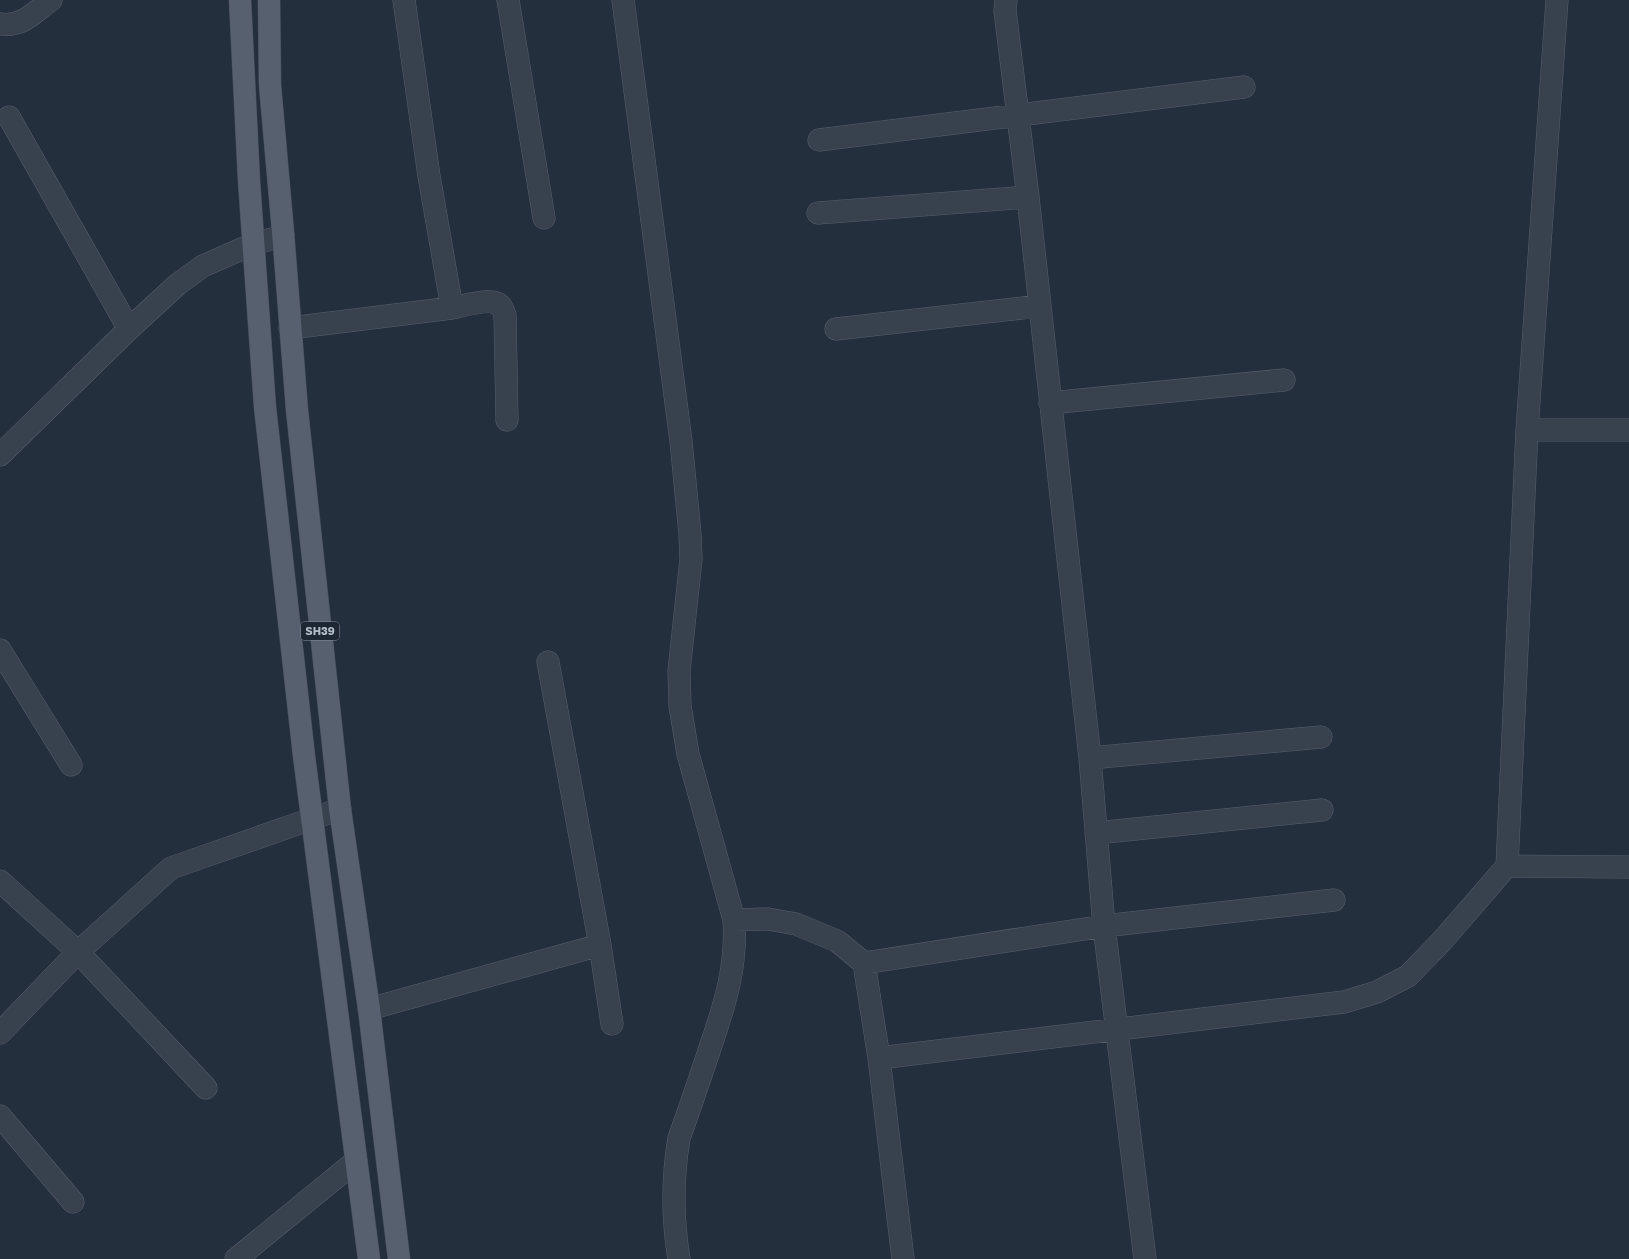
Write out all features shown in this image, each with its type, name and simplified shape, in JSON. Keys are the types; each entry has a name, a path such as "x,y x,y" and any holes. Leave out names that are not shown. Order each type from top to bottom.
{"main road":[{"name":"SH39","path":"240,0 253,244 265,406 291,646 312,819 369,1259"},
{"name":"SH39","path":"269,0 270,85 297,410 340,809 369,1009 399,1259"},
{"path":"291,646 321,640"}],"street":[{"path":"0,24 10,26 20,23 51,0"},
{"path":"404,0 429,176 452,308"},
{"path":"508,0 544,218"},
{"path":"623,0 681,441 690,534 691,559 679,671 680,706 688,754 734,920 735,937 733,971 727,996 679,1138 675,1159 673,1181 673,1223 679,1259"},
{"path":"1006,0 1005,11 1028,197 1090,758 1104,926 1145,1259"},
{"path":"879,1058 1344,1002 1377,992 1408,976 1507,866 1527,430 1558,0"},
{"path":"819,140 1244,87"},
{"path":"9,117 129,329"},
{"path":"818,213 1028,197"},
{"path":"0,455 129,329 178,284 203,266 253,244 283,236"},
{"path":"290,328 496,302 502,307 505,315 507,420"},
{"path":"836,329 1040,306"},
{"path":"1050,403 1284,380"},
{"path":"1527,430 1629,430"},
{"path":"0,650 71,765"},
{"path":"548,662 600,945 612,1024"},
{"path":"1090,758 1321,737"},
{"path":"0,1033 78,952 171,868 340,809"},
{"path":"1096,833 1322,810"},
{"path":"1507,866 1629,867"},
{"path":"0,882 78,952 206,1088"},
{"path":"864,963 1104,926 1334,900"},
{"path":"734,920 768,919 796,924 837,941 864,963 879,1058 903,1259"},
{"path":"369,1009 600,945"},
{"path":"0,1116 73,1202"},
{"path":"236,1259 356,1161"}]}
